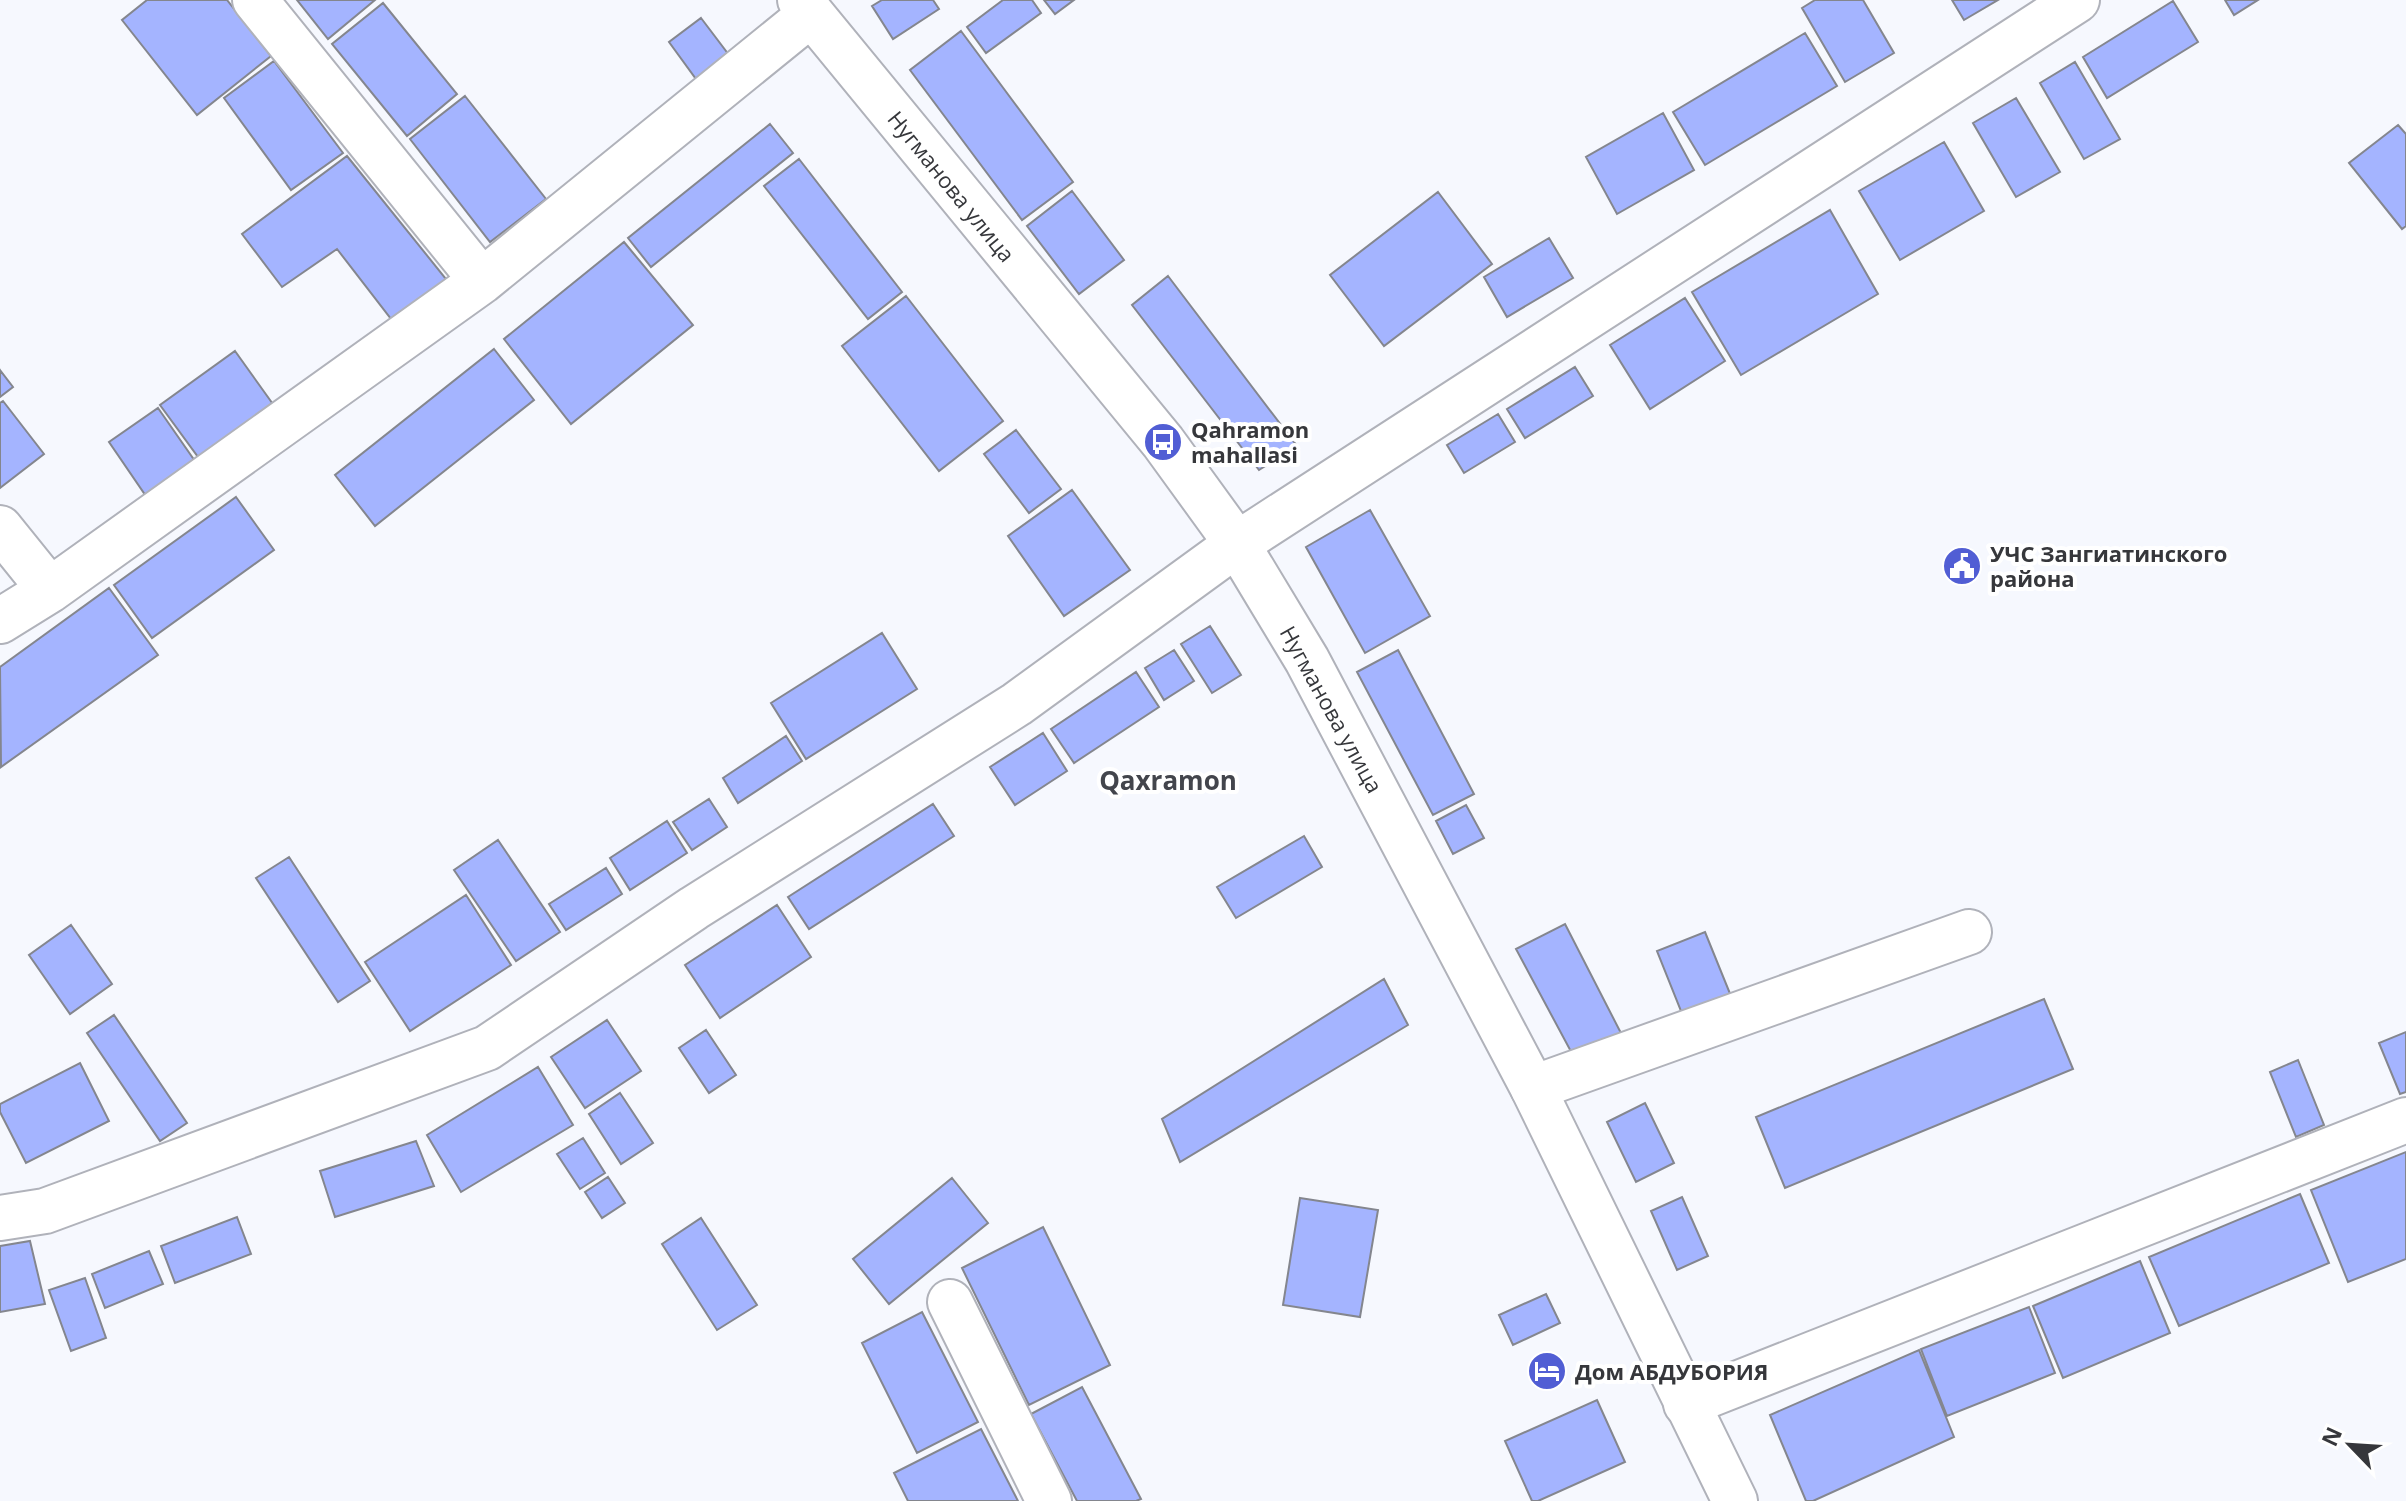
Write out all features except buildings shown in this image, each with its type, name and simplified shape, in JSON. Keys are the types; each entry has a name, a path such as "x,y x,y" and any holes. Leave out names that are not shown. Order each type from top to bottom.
{"street":[{"path":"255,0 482,281"},
{"path":"0,1218 45,1211 487,1048 694,908 1017,704 1237,544 2077,0"},
{"path":"0,621 50,590 482,281 806,7"},
{"name":"Нугманова улица","path":"806,7 1163,442 1237,544 1307,660 1533,1088 1735,1501"},
{"path":"0,528 50,590"},
{"path":"1533,1088 1969,932"},
{"path":"1686,1404 2406,1120"},
{"path":"950,1302 1049,1501"}],"place":[{"name":"Qahramon mahallasi","path":"1163,442"},
{"name":"УЧС Зангиатинского района","path":"1962,566"},
{"name":"Дом АБДУБОРИЯ","path":"1547,1371"}],"district":[{"name":"Qaxramon","path":"1168,780"}]}
